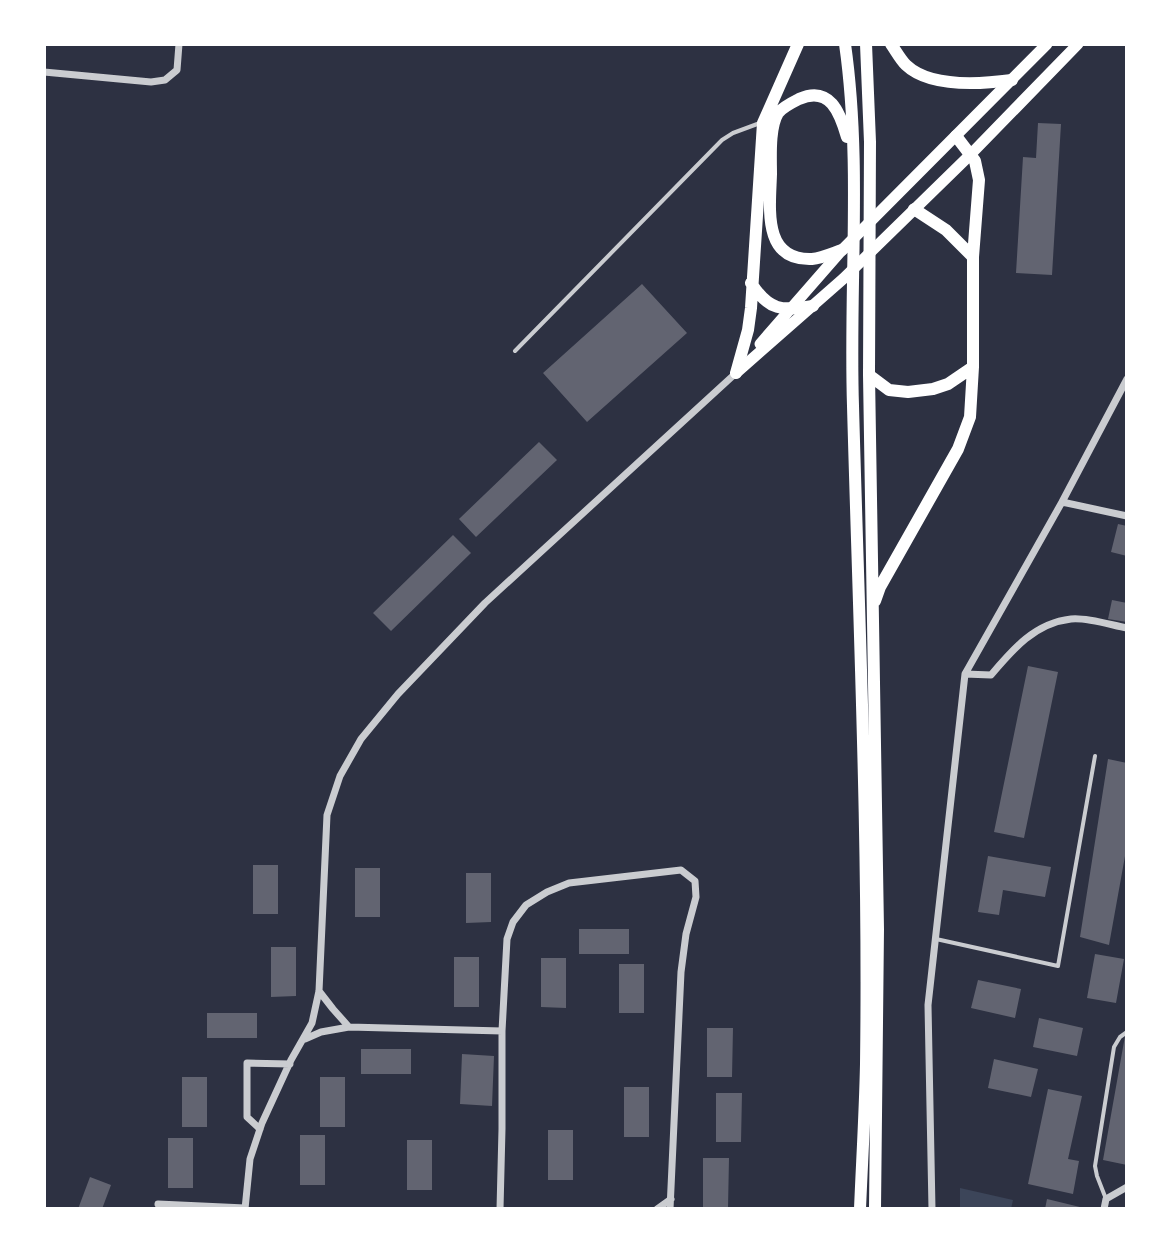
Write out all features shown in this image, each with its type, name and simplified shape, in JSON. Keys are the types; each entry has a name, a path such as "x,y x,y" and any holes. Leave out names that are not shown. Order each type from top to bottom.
{"highway":[{"path":"736,373 748,330 763,123 798,44"},
{"path":"845,44 854,160 853,402 866,971 860,1209"},
{"path":"866,44 870,142 869,375 878,929 875,1209"},
{"path":"891,44 908,67 942,80 959,84 1012,80"},
{"path":"842,250 814,259 800,257 786,254 773,237 770,218 772,133 778,113 812,95 824,98 840,113 854,160"},
{"path":"872,608 880,587 958,449 970,417 973,257 979,180 975,161 956,136"},
{"path":"910,214 946,230 973,257"},
{"path":"751,283 761,298 774,307 789,310 813,306"},
{"path":"869,375 889,390 908,392 948,384 973,367"}],"main road":[{"path":"736,373 842,250 1047,44"},
{"path":"736,373 843,279 1078,44"}],"street":[{"path":"44,72 151,82 165,80 177,70 179,44"},
{"path":"158,1204 245,1209 250,1159 260,1129 312,1023 319,991 327,815 340,776 361,739 398,694 485,603 736,373"},
{"path":"932,1209 928,1005 965,674 1127,381"},
{"path":"1062,502 1127,516"},
{"path":"965,674 991,675 1031,633 1051,624 1073,618 1127,628"},
{"path":"500,1209 502,1031 507,939 513,922 526,905 569,883 681,870 695,881 696,897 686,934 681,972 670,1209"},
{"path":"319,991 349,1027"},
{"path":"303,1040 321,1032 349,1027 502,1031"},
{"path":"260,1129 247,1117 247,1063 290,1064"},
{"path":"1104,1209 1106,1199 1127,1187"},
{"path":"657,1209 671,1199"}],"lane":[{"path":"515,351 722,140 763,123"},
{"path":"936,939 1058,966 1095,756"},
{"path":"1106,1199 1095,1166 1114,1047 1127,1032"}],"shaded area":[{"path":"960,1188 1013,1200 1011,1209 960,1209"}],"building":[{"path":"1038,123 1061,124 1052,275 1016,273 1023,157 1036,158"},
{"path":"642,284 687,333 587,422 543,373"},
{"path":"539,442 557,460 476,537 459,519"},
{"path":"1118,524 1127,526 1127,556 1111,552"},
{"path":"453,535 471,553 391,631 373,613"},
{"path":"1112,600 1127,603 1127,622 1108,619"},
{"path":"1028,666 1058,672 1024,838 994,832"},
{"path":"1108,759 1127,763 1127,845 1109,945 1080,937"},
{"path":"988,856 1051,867 1045,897 1003,890 999,915 978,912"},
{"path":"253,865 278,865 278,914 253,914"},
{"path":"355,868 380,868 380,917 355,917"},
{"path":"466,873 491,873 491,922 466,923"},
{"path":"579,929 629,929 629,954 579,954"},
{"path":"271,947 296,947 296,996 271,997"},
{"path":"1095,954 1124,959 1116,1003 1087,998"},
{"path":"454,957 479,957 479,1007 454,1007"},
{"path":"541,958 566,958 566,1008 541,1007"},
{"path":"619,964 644,964 644,1013 619,1013"},
{"path":"978,980 1021,989 1015,1018 971,1008"},
{"path":"207,1013 257,1013 257,1038 207,1038"},
{"path":"1039,1018 1083,1028 1077,1056 1033,1047"},
{"path":"707,1028 733,1028 732,1077 707,1077"},
{"path":"1127,1036 1127,1165 1103,1160"},
{"path":"361,1049 411,1049 411,1074 361,1074"},
{"path":"462,1054 494,1056 492,1106 460,1104"},
{"path":"994,1059 1038,1069 1031,1097 988,1088"},
{"path":"182,1077 207,1077 207,1127 182,1127"},
{"path":"320,1077 345,1077 345,1127 320,1127"},
{"path":"624,1087 649,1087 649,1137 624,1137"},
{"path":"1048,1089 1082,1096 1068,1159 1079,1161 1073,1194 1028,1184"},
{"path":"716,1093 742,1093 741,1142 716,1142"},
{"path":"548,1130 573,1130 573,1180 548,1180"},
{"path":"300,1135 325,1135 325,1185 300,1185"},
{"path":"168,1138 193,1138 193,1188 168,1188"},
{"path":"407,1140 432,1140 432,1190 407,1190"},
{"path":"703,1158 729,1158 728,1208 703,1208"},
{"path":"90,1177 111,1185 102,1209 78,1209"},
{"path":"1047,1199 1084,1208 1084,1209 1045,1209"}]}
